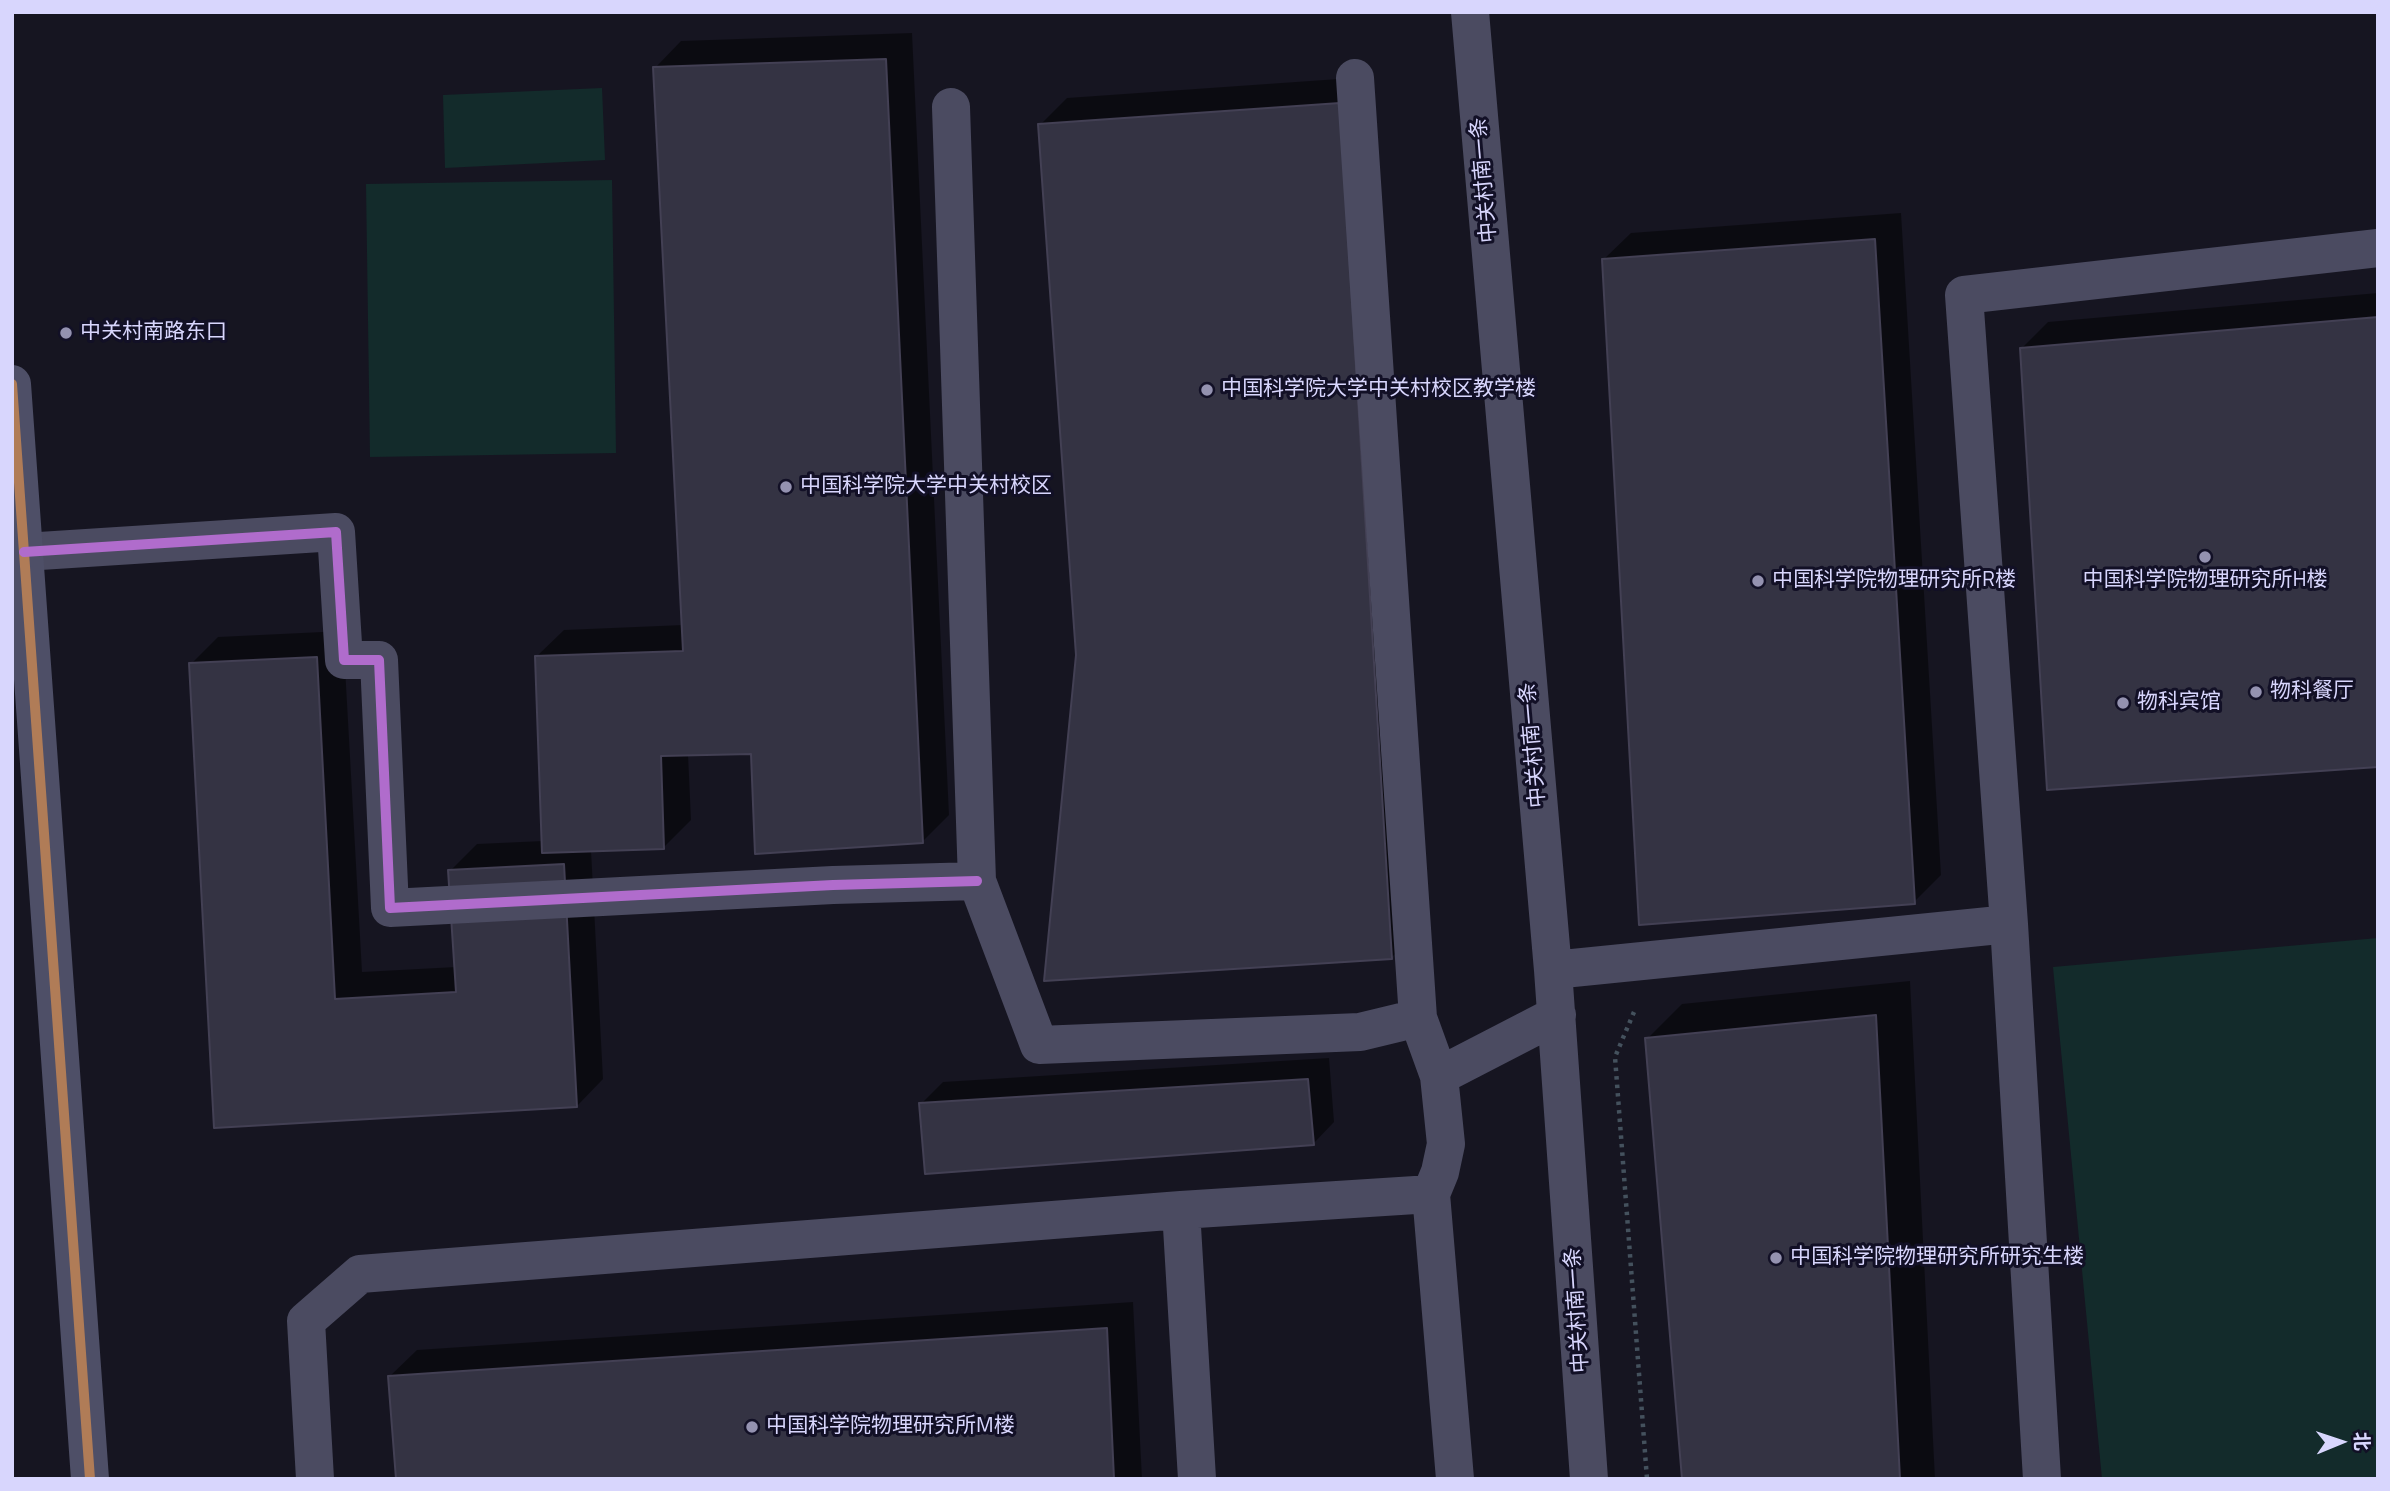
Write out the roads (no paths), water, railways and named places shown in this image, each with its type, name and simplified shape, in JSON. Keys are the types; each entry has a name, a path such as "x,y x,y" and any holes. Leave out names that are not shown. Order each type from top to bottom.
{"street":[{"name":"中关村南一条","path":"1470,12 1557,1015 1589,1479"},
{"path":"1355,78 1418,1018 1439,1076 1446,1144 1440,1172 1431,1194 1455,1479"},
{"path":"951,107 977,881 1039,1045 1360,1032 1418,1018"},
{"path":"2042,1479 2009,924 1964,295 2378,248"},
{"path":"12,384 90,1479"},
{"path":"24,552 335,532 344,660 379,660 390,908 977,881"},
{"path":"1553,970 2009,924"},
{"path":"1439,1076 1557,1015"},
{"path":"315,1479 306,1321 360,1274 1181,1210 1431,1194"},
{"path":"1181,1210 1196,1479"}],"place":[{"name":"中关村南路东口","path":"66,333"},
{"name":"中国科学院大学中关村校区教学楼","path":"1207,390"},
{"name":"中国科学院大学中关村校区","path":"786,487"},
{"name":"中国科学院物理研究所H楼","path":"2205,557"},
{"name":"中国科学院物理研究所R楼","path":"1758,581"},
{"name":"物科餐厅","path":"2256,692"},
{"name":"物科宾馆","path":"2123,703"},
{"name":"中国科学院物理研究所研究生楼","path":"1776,1258"},
{"name":"中国科学院物理研究所M楼","path":"752,1427"}]}
